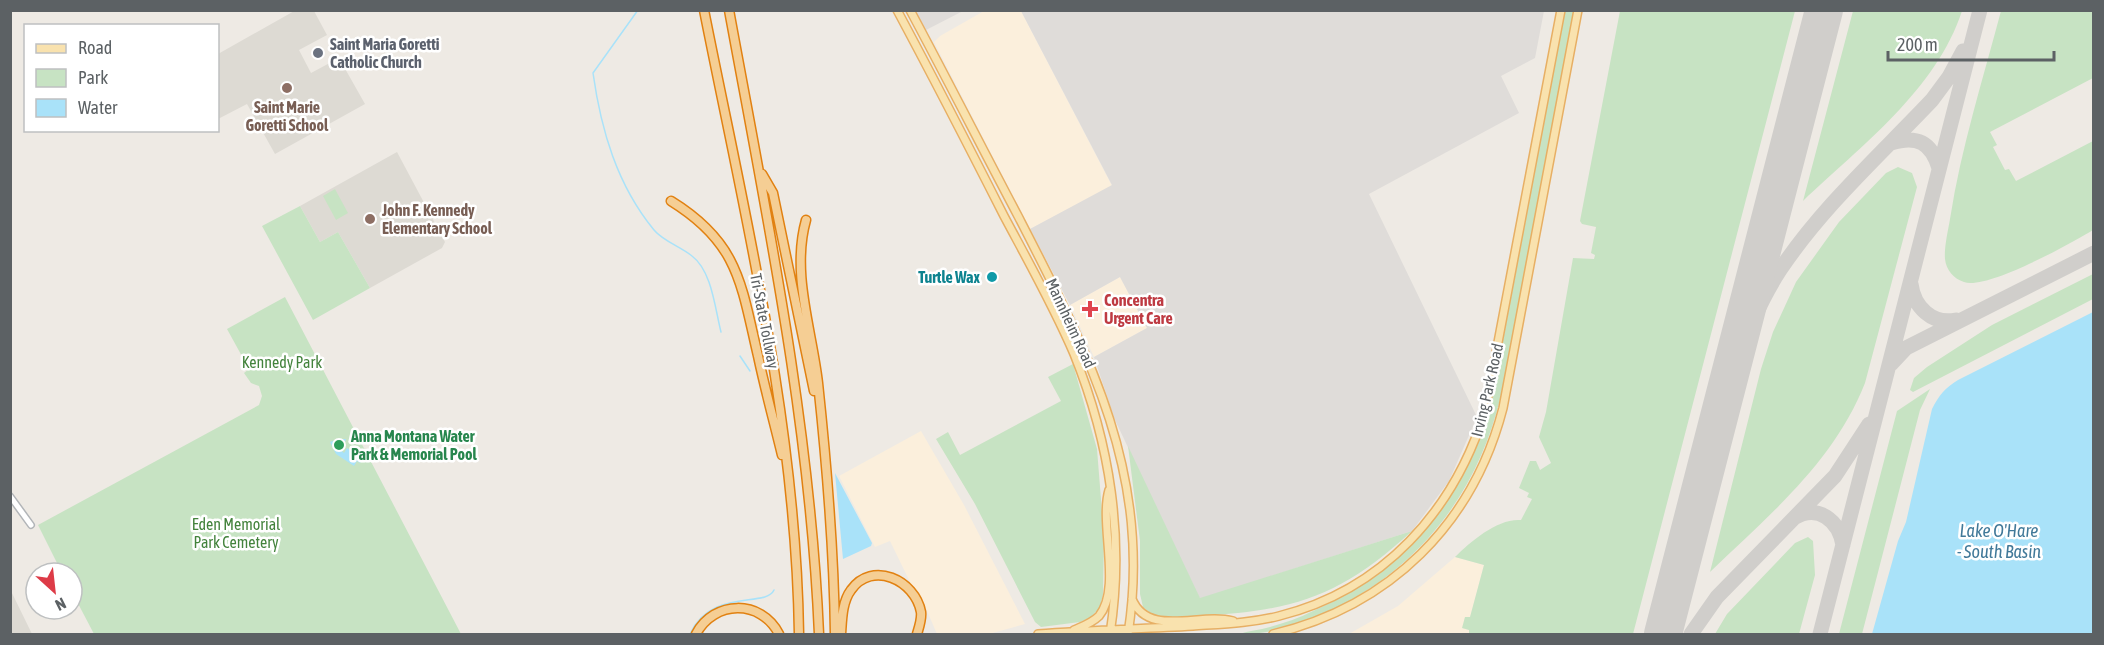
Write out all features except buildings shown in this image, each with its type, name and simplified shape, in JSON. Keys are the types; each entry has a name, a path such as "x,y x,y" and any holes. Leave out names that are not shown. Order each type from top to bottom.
{"highway":[{"name":"Tri-State Tollway","path":"704,10 781,408 791,491 799,634"},
{"name":"Tri-State Tollway","path":"729,10 759,169 803,436 816,564 819,634"},
{"path":"759,169 772,193 820,427"},
{"path":"671,201 693,214 710,230 727,252 741,279 791,491"},
{"path":"806,220 801,235 802,276 818,382 820,427 832,543 836,634"},
{"path":"841,634 844,604 851,589 874,575 893,578 907,586 921,614 917,634"},
{"path":"696,634 711,616 734,608 759,612 779,634"}],"main road":[{"name":"Mannheim Road","path":"897,10 1073,352 1097,421 1111,485 1116,566 1110,632"},
{"name":"Mannheim Road","path":"910,10 1068,314 1102,393 1126,482 1132,532 1132,598 1129,632"},
{"name":"Irving Park Road","path":"1038,634 1129,632 1238,623 1301,610 1345,591 1401,550 1420,531 1441,505 1466,462 1478,433 1490,389 1561,10"},
{"name":"Irving Park Road","path":"1273,634 1310,624 1370,596 1408,567 1456,514 1484,466 1503,408 1578,10"},
{"path":"1071,632 1097,618 1106,602 1108,558 1105,505 1111,485"},
{"path":"1132,598 1140,614 1152,621 1219,617 1238,623"}],"street":[{"path":"10,496 31,525"}],"shaded area":[{"name":"Saint Marie Goretti School","path":"296,10 314,11 327,35 299,50 311,73 339,58 365,104 275,154 247,104 219,118 219,53"},
{"path":"915,11 963,11 926,30"},
{"path":"984,11 1021,11 1112,186 1030,229 934,42 940,36"},
{"path":"1021,11 1544,11 1535,58 1501,76 1519,113 1369,194 1477,417 1449,481 1412,531 1200,599 1115,420 1094,357 1147,328 1120,277 1070,305 1030,229 1112,185"},
{"name":"John F. Kennedy Elementary School","path":"397,152 445,242 442,248 370,288 338,232 320,242 300,206"},
{"path":"1120,277 1147,328 1094,357 1070,305"},
{"path":"921,431 964,505 1025,624 989,634 937,634 921,597 911,584 890,541 875,547 839,476"},
{"path":"1455,557 1484,565 1470,618 1465,617 1463,628 1469,630 1469,634 1349,634 1398,606"},
{"path":"11,591 32,634 11,634"}],"green space":[{"path":"1565,11 1574,11 1501,395 1491,431 1477,464 1460,495 1440,524 1417,550 1390,574 1361,594 1318,616 1273,631 1240,634 1302,616 1345,595 1374,576 1401,555 1424,531 1445,504 1463,474 1478,443 1490,409"},
{"path":"1620,11 1795,11 1633,634 1469,634 1469,630 1462,628 1465,617 1470,617 1484,565 1455,557 1494,527 1512,520 1521,520 1532,499 1527,497 1529,493 1519,488 1530,461 1536,461 1540,470 1551,463 1539,437 1546,412 1573,258 1594,259 1595,255 1591,253 1596,227 1582,224 1580,221"},
{"path":"1853,11 1962,11 1950,40 1916,91 1872,138 1803,201"},
{"path":"2001,11 2093,11 2093,78 1990,132 1997,145 1993,147 2005,170 2009,169 2016,181 2093,141 2093,230 2029,264 1991,279 1975,283 1964,282 1954,276 1947,267 1946,244 1966,140"},
{"path":"1898,167 1912,173 1917,187 1865,383 1836,438 1818,462 1777,508 1710,572 1761,369 1773,332 1796,282 1839,222 1886,173"},
{"path":"335,189 348,213 336,220 323,196"},
{"path":"300,206 320,242 338,232 370,288 313,320 262,226"},
{"path":"2093,274 2093,299 1913,392 1910,390 1914,378 1927,367 1992,325"},
{"name":"Eden Memorial Park Cemetery","path":"285,297 461,634 94,634 84,615 84,561 56,561 38,525 259,405 262,396 259,386 251,383 244,373 249,369 227,329"},
{"path":"1073,364 1097,449 1104,537 1103,594 1100,607 1091,617 1080,622 1041,627 1035,622 975,504 936,439 948,432 960,455 1061,401 1048,377"},
{"path":"1930,389 1920,410 1862,634 1839,634 1897,411"},
{"path":"1128,446 1200,598 1412,531 1362,571 1315,596 1263,610 1233,614 1177,618 1156,616 1143,607 1140,594 1140,541"},
{"path":"1808,537 1813,541 1815,575 1799,634 1715,634 1727,614 1795,543"}],"water":[{"name":"Lake O'Hare - South Basin","path":"2093,312 2093,634 1872,634 1898,541 1906,522 1932,409 1937,400 1958,380"},
{"path":"346,439 342,451 344,453 347,448 363,458 360,463 357,461 354,466 336,454 330,442"},
{"path":"835,473 872,543 871,546 843,559"}],"waterway":[{"path":"638,10 593,73 606,136 621,176 641,213 658,234 692,256 704,271 712,291 721,332"},
{"path":"740,356 750,371"},
{"path":"690,634 699,620 711,610 760,598 769,595 774,590"}],"taxiway":[{"path":"1820,634 1980,10"},
{"path":"1728,382 1757,311 1796,247 1852,182 1932,100 1949,77 1963,51"},
{"path":"1891,143 1908,140 1922,143 1932,152 1939,168"},
{"path":"1891,364 1906,348 2094,253"},
{"path":"1911,284 1920,307 1932,317 1939,320 1956,320"},
{"path":"1691,634 1717,597 1835,476 1869,424"},
{"path":"1794,518 1811,513 1826,517 1837,529 1843,545"}],"runway":[{"path":"1663,634 1824,10"}],"place":[{"name":"Saint Maria Goretti Catholic Church","path":"318,53"},
{"name":"Saint Marie Goretti School","path":"287,88"},
{"name":"John F. Kennedy Elementary School","path":"370,219"},
{"name":"Turtle Wax","path":"992,277"},
{"name":"Concentra Urgent Care","path":"1090,309"},
{"name":"Anna Montana Water Park & Memorial Pool","path":"339,445"}],"park label":[{"name":"Kennedy Park","path":"282,362"}]}
